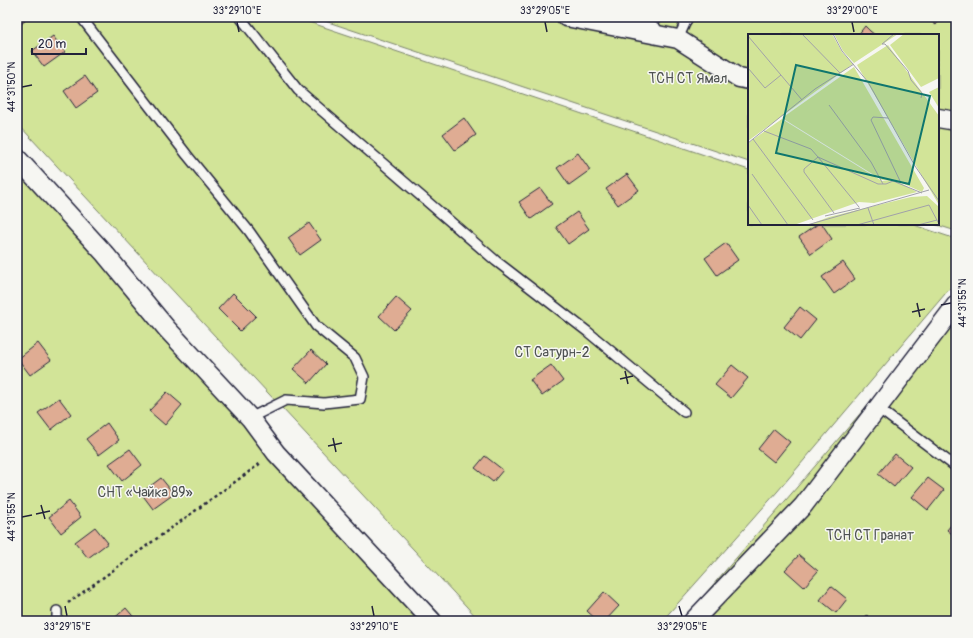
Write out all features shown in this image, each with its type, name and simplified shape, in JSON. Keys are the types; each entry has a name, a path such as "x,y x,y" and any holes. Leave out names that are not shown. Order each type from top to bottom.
{"street":[{"path":"566,17 678,39 739,78 748,80"},
{"path":"939,118 956,121"},
{"path":"17,158 105,254 168,329 250,418 276,453 432,621"},
{"path":"693,621 803,506 956,305"}],"lane":[{"path":"81,17 187,155 249,231 316,326 355,358 364,377 360,399 324,403 286,400 250,418"},
{"path":"240,17 298,90 496,261 588,332 684,412"},
{"path":"638,17 646,24 678,39 688,17"},
{"path":"878,408 956,467"},
{"path":"57,611 57,621"}],"path":[{"path":"57,611 276,453"}],"green space":[{"name":"СТ Сатурн-2","path":"17,17 294,17 748,170 748,225 914,225 956,239 956,281 777,492 662,621 480,621 17,123"},
{"name":"ТСН СТ Ямал","path":"313,17 956,17 956,231 937,225 939,225 939,34 748,34 748,162"},
{"name":"СНТ «Чайка 89»","path":"17,170 446,621 17,621"},
{"name":"ТСН СТ Гранат","path":"956,302 956,621 682,621"}],"building":[{"path":"17,17 22,17 25,21 17,27"},
{"path":"925,17 942,17 936,25"},
{"path":"865,26 874,34 859,34"},
{"path":"53,36 65,52 44,67 32,51"},
{"path":"85,76 97,93 76,108 64,91"},
{"path":"464,118 476,135 455,150 443,134"},
{"path":"578,153 590,170 569,185 557,168"},
{"path":"627,174 639,190 618,205 606,189"},
{"path":"540,188 552,204 531,219 519,202"},
{"path":"577,212 589,229 568,244 556,227"},
{"path":"309,223 321,240 300,255 288,238"},
{"path":"817,225 823,225 832,239 811,254 799,237"},
{"path":"726,243 738,260 717,275 705,258"},
{"path":"843,262 855,279 834,294 822,277"},
{"path":"233,293 256,316 240,331 218,309"},
{"path":"396,297 412,311 394,330 379,316"},
{"path":"800,307 816,320 800,340 784,327"},
{"path":"38,343 51,360 30,375 18,359"},
{"path":"311,350 326,364 309,383 293,369"},
{"path":"551,365 563,381 542,396 530,380"},
{"path":"732,365 748,378 731,398 715,385"},
{"path":"167,392 182,405 165,425 149,411"},
{"path":"59,398 71,414 51,430 38,413"},
{"path":"107,423 119,440 99,455 86,439"},
{"path":"774,429 790,442 774,462 758,449"},
{"path":"130,449 142,465 122,481 109,464"},
{"path":"895,454 911,467 894,487 878,474"},
{"path":"485,456 503,470 493,482 475,468"},
{"path":"161,478 174,494 153,509 141,493"},
{"path":"928,478 944,490 928,510 912,497"},
{"path":"69,501 81,517 61,533 49,517"},
{"path":"956,519 956,537 947,530"},
{"path":"95,527 108,543 88,558 75,542"},
{"path":"799,555 818,571 804,587 785,570"},
{"path":"831,586 847,599 836,613 820,600"},
{"path":"604,592 619,606 605,621 598,621 587,611"},
{"path":"126,608 137,621 111,621"},
{"path":"867,615 873,621 861,621"}]}
